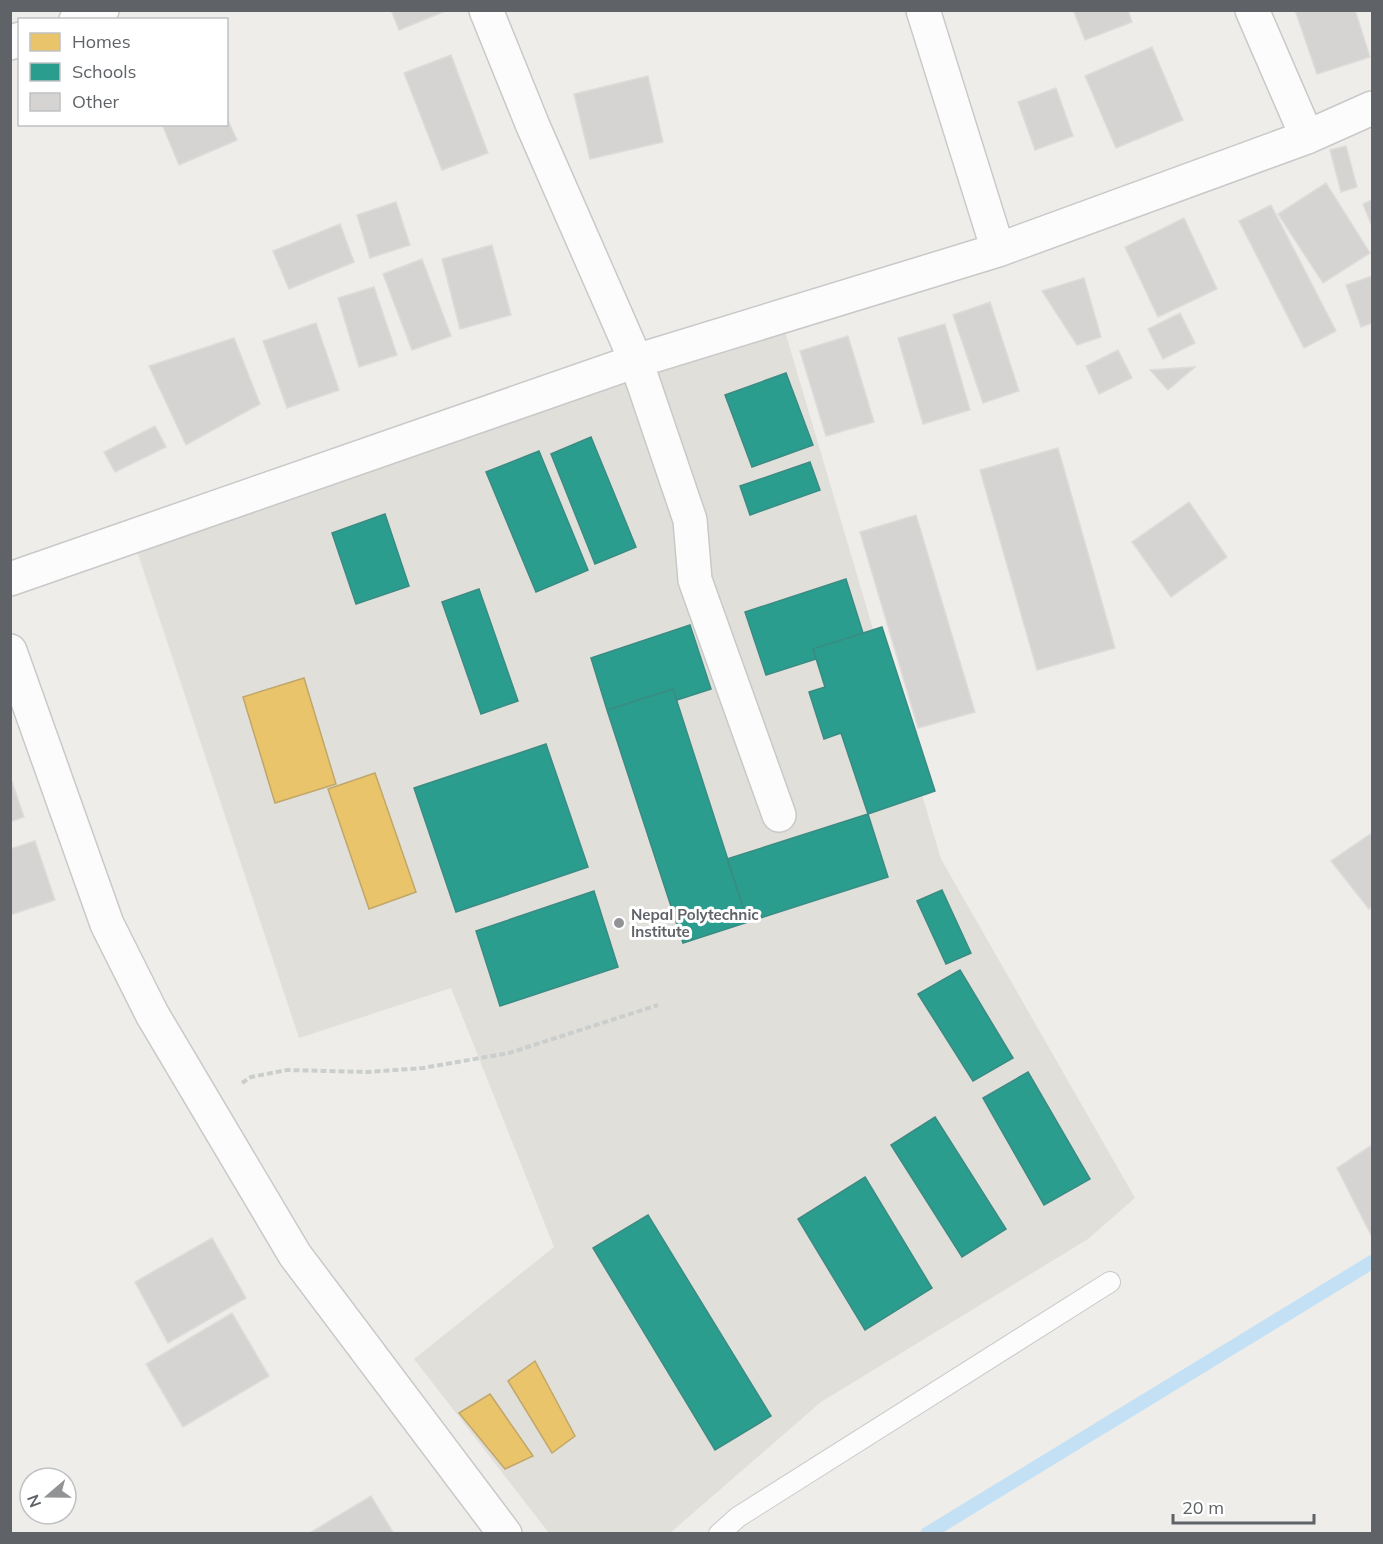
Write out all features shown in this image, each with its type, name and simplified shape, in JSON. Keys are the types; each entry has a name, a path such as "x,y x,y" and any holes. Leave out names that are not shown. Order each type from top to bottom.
{"street":[{"path":"81,18 102,10"},
{"path":"486,10 533,126 636,361 690,519 695,580 779,815"},
{"path":"922,10 998,250"},
{"path":"1252,10 1307,137"},
{"path":"10,579 636,361 998,250 1307,137 1372,108"},
{"path":"10,651 107,924 152,1014 295,1255 505,1533"}],"lane":[{"path":"719,1533 738,1517 1110,1282"}],"path":[{"path":"206,1105 251,1077 287,1070 368,1072 423,1068 488,1057 509,1053 658,1005"}],"shaded area":[{"name":"Nepal Polytechnic Institute","path":"784,328 941,859 1135,1198 1088,1239 821,1402 670,1533 549,1533 414,1359 554,1247 451,988 299,1038 137,551"}],"building: Homes":[{"path":"304,678 336,784 275,803 243,697"},
{"path":"375,773 416,892 369,909 328,789"},
{"path":"535,1361 575,1436 552,1453 508,1381"},
{"path":"490,1394 533,1456 505,1469 459,1413"}],"building: Schools":[{"path":"786,373 813,445 752,467 725,395"},
{"path":"591,437 636,547 595,564 551,454"},
{"path":"539,451 588,570 536,592 486,472"},
{"path":"810,462 820,490 750,515 740,486"},
{"path":"385,514 409,586 356,604 332,533"},
{"path":"846,579 863,633 813,649 816,659 766,675 745,612"},
{"path":"479,589 518,701 481,714 442,602"},
{"path":"690,625 711,689 677,700 673,689 607,710 591,658"},
{"path":"882,627 935,791 868,814 841,733 824,739 809,692 825,687 813,649"},
{"path":"673,689 748,922 683,943 607,710"},
{"path":"546,744 588,867 456,912 414,788"},
{"path":"868,814 888,877 748,922 727,859"},
{"path":"942,890 971,953 946,964 917,901"},
{"path":"594,891 618,967 500,1006 476,931"},
{"path":"960,970 1013,1058 973,1081 918,994"},
{"path":"1028,1072 1090,1179 1044,1205 983,1098"},
{"path":"935,1117 1006,1229 962,1257 891,1145"},
{"path":"865,1177 932,1288 865,1330 798,1219"},
{"path":"648,1215 771,1416 715,1450 593,1248"}],"building: Other":[{"path":"391,10 448,10 399,30"},
{"path":"1078,10 1128,10 1132,22 1085,40 1074,12"},
{"path":"1295,10 1355,10 1370,57 1317,74"},
{"path":"1152,47 1183,120 1116,148 1085,76"},
{"path":"451,55 488,153 442,170 404,73"},
{"path":"648,76 663,142 590,159 574,94"},
{"path":"1056,88 1073,136 1035,150 1018,102"},
{"path":"228,120 237,140 179,165 163,126 228,126"},
{"path":"1346,146 1357,187 1341,192 1330,150"},
{"path":"1326,183 1370,253 1323,283 1278,214"},
{"path":"1372,200 1372,226 1363,204"},
{"path":"396,202 410,245 370,258 357,215"},
{"path":"1271,205 1336,331 1304,348 1239,221"},
{"path":"1184,218 1217,289 1158,317 1125,247"},
{"path":"340,224 354,262 289,289 273,251"},
{"path":"492,245 511,315 460,329 442,259"},
{"path":"422,259 451,336 412,350 383,274"},
{"path":"1372,276 1372,323 1361,327 1346,285"},
{"path":"1084,278 1101,337 1077,345 1042,291"},
{"path":"374,287 397,355 359,367 338,298"},
{"path":"990,302 1019,391 983,403 953,315"},
{"path":"1180,313 1195,343 1163,359 1148,329"},
{"path":"316,323 339,390 287,408 263,341"},
{"path":"945,324 970,410 923,424 898,338"},
{"path":"848,336 874,422 826,436 800,351"},
{"path":"234,338 260,404 186,445 149,366"},
{"path":"1118,350 1132,378 1099,394 1086,366"},
{"path":"1195,367 1168,390 1150,370"},
{"path":"155,426 166,447 115,472 104,452"},
{"path":"1058,448 1115,648 1037,670 980,470"},
{"path":"1189,502 1227,557 1171,597 1132,542"},
{"path":"916,515 975,712 918,728 860,532"},
{"path":"10,776 24,817 10,822"},
{"path":"1372,833 1372,906 1369,909 1331,861"},
{"path":"35,841 55,900 10,915 10,849"},
{"path":"1372,1145 1372,1237 1337,1168"},
{"path":"212,1238 246,1298 168,1343 135,1282"},
{"path":"232,1313 269,1376 183,1427 146,1364"},
{"path":"371,1496 394,1534 308,1534"}],"waterway":[{"path":"927,1534 1372,1262"}],"place":[{"name":"Nepal Polytechnic Institute","path":"619,923"}]}
